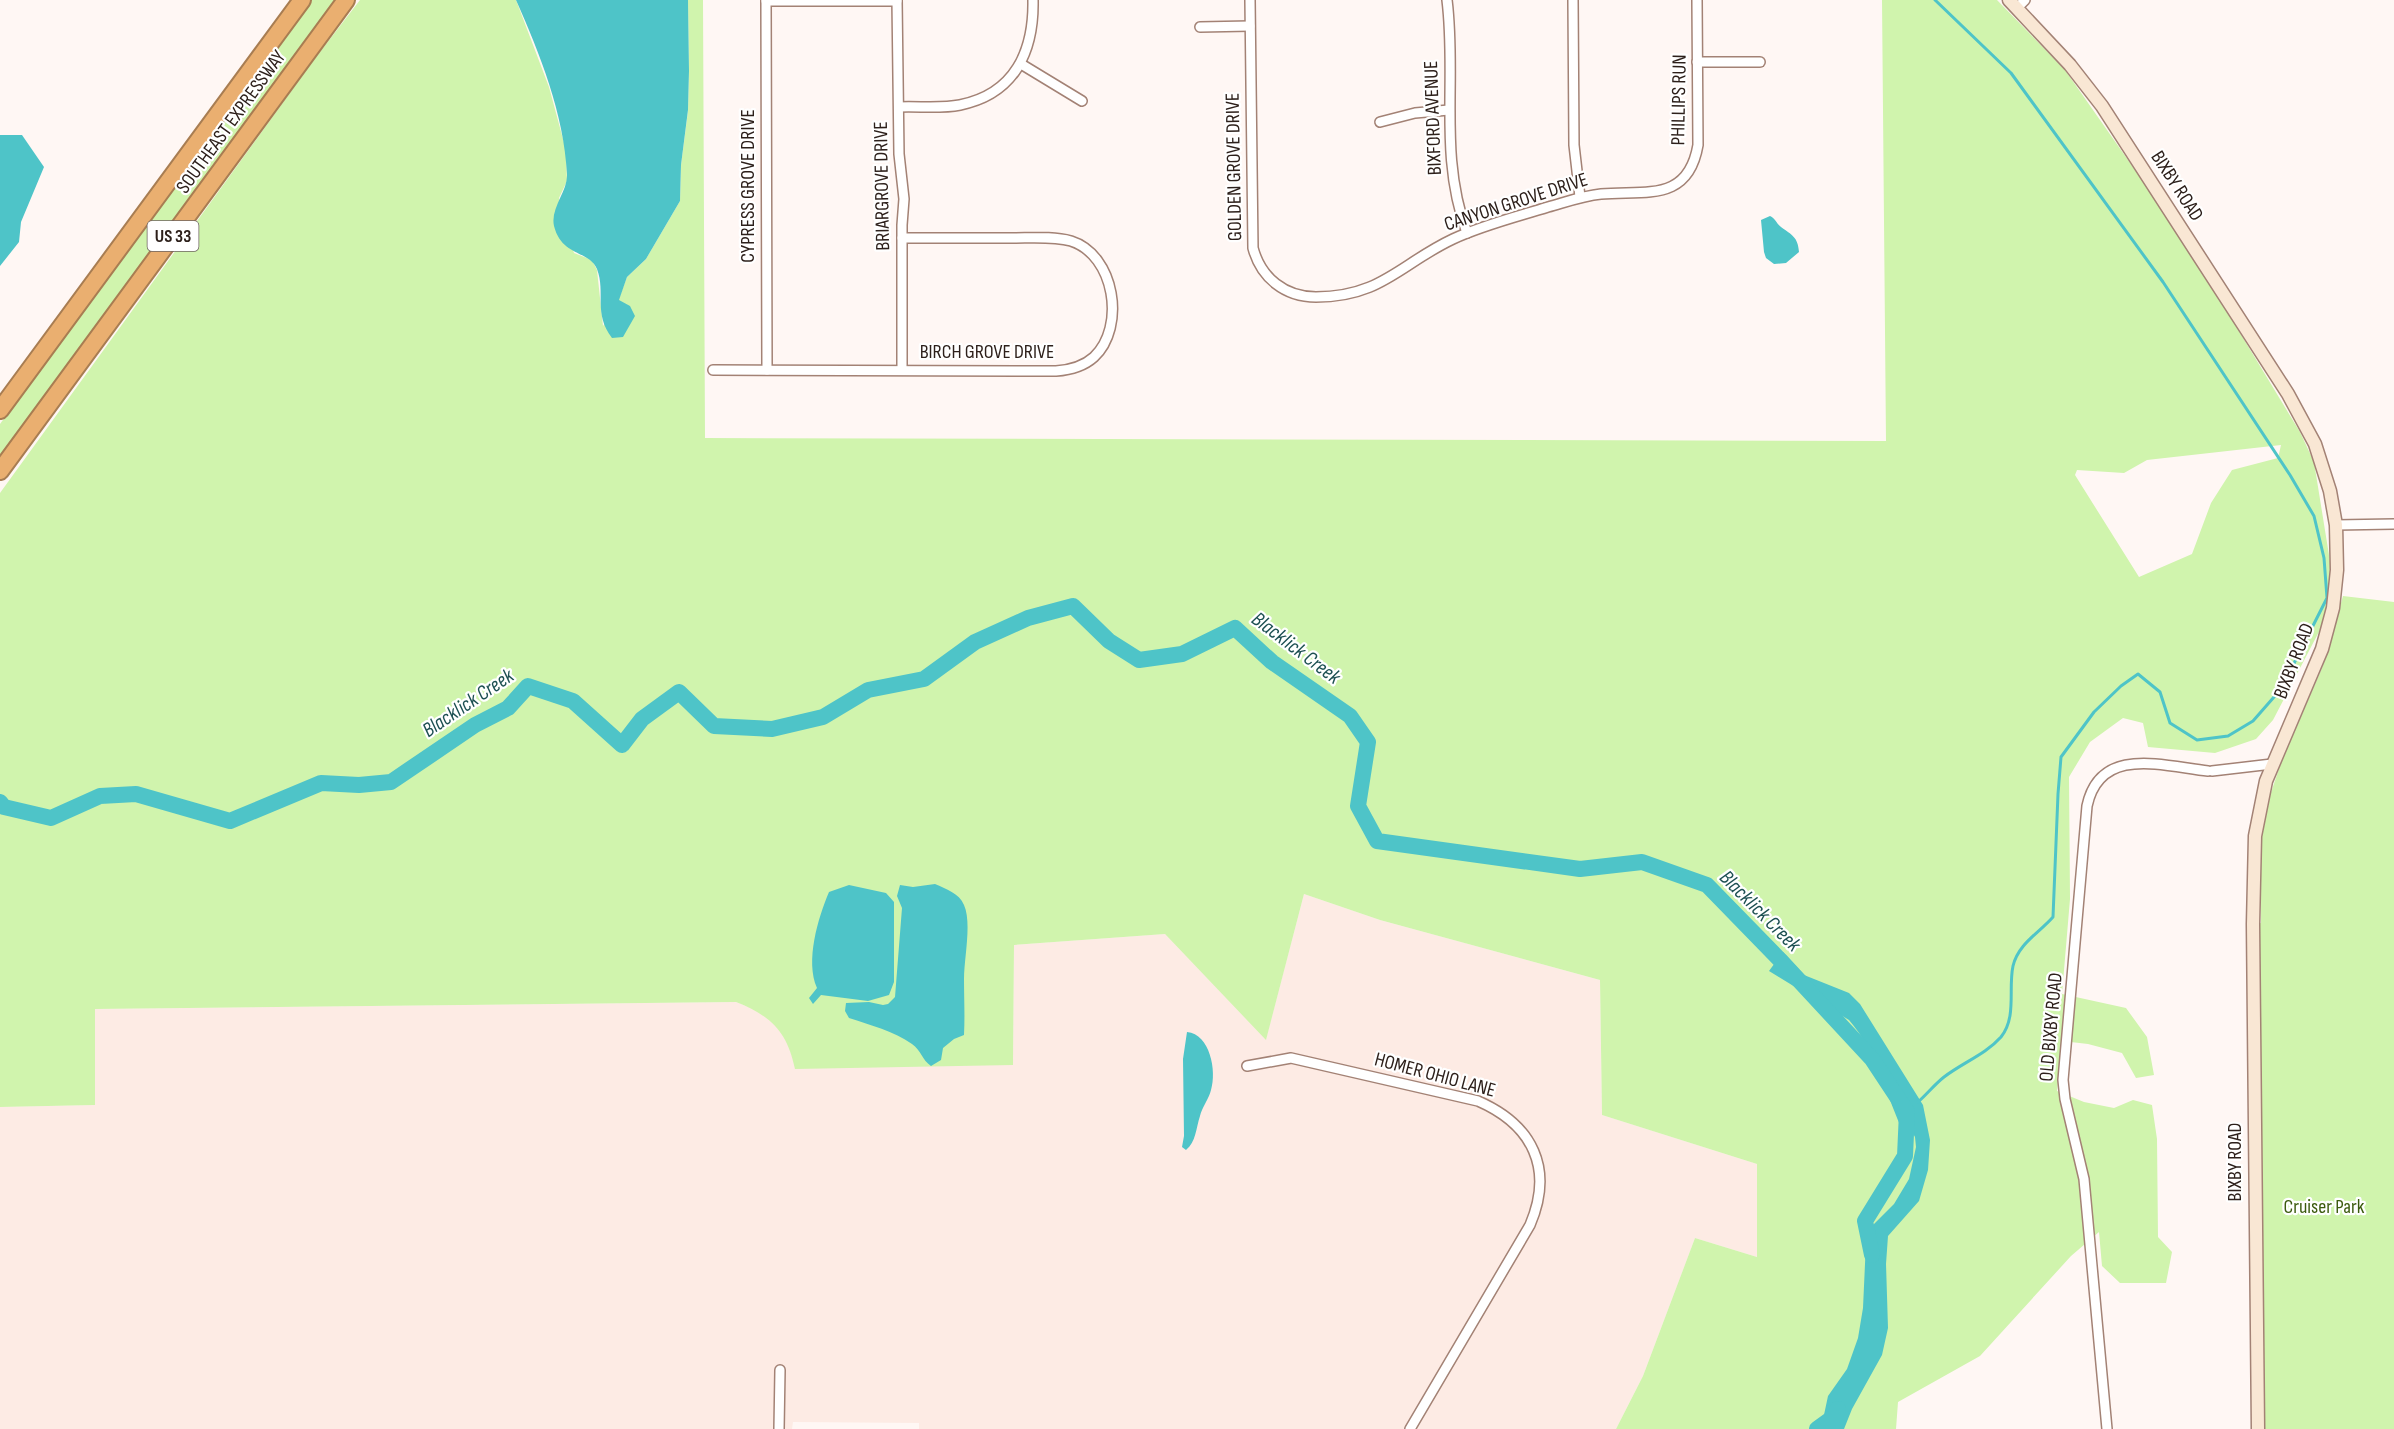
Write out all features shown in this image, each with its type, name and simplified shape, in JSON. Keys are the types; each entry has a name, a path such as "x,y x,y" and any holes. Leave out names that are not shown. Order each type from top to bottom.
{"highway":[{"name":"SOUTHEAST EXPRESSWAY","path":"0,410 302,0"},
{"name":"SOUTHEAST EXPRESSWAY","path":"0,471 346,0"}],"street":[{"path":"766,1 897,0"},
{"name":"BRIARGROVE DRIVE","path":"897,0 899,154 904,199 902,370"},
{"path":"899,106 946,106 971,102 996,90 1020,64 1032,33 1032,0"},
{"name":"GOLDEN GROVE DRIVE","path":"1250,0 1253,248 1260,266 1274,284 1292,293 1315,297"},
{"name":"BIXFORD AVENUE","path":"1447,0 1451,174 1467,233"},
{"path":"1573,0 1574,145 1580,197"},
{"name":"PHILLIPS RUN","path":"1669,188 1682,181 1688,173 1696,156 1698,145 1697,0"},
{"name":"CYPRESS GROVE DRIVE","path":"766,1 767,370"},
{"name":"BIXBY ROAD","path":"2017,3 2098,101 2288,394 2315,444 2330,491 2336,525 2337,570 2328,628 2315,666 2272,764 2261,801 2255,837 2253,861 2258,1429"},
{"path":"1200,27 1250,26"},
{"path":"1697,62 1760,62"},
{"path":"1020,64 1082,101"},
{"path":"1380,122 1414,113 1449,110"},
{"name":"CANYON GROVE DRIVE","path":"1315,297 1349,294 1372,287 1398,274 1431,251 1467,233 1580,197 1658,192 1669,188"},
{"name":"BIRCH GROVE DRIVE","path":"713,370 1056,371 1077,368 1095,356 1104,344 1111,317 1109,279 1095,256 1083,246 1056,239 902,238"},
{"path":"2336,525 2394,524"},
{"name":"OLD BIXBY ROAD","path":"2107,1429 2084,1179 2065,1099 2063,1080 2087,806 2095,783 2114,767 2138,763 2210,771 2272,764"},
{"name":"HOMER OHIO LANE","path":"1248,1066 1291,1058 1478,1101 1499,1110 1516,1125 1532,1147 1540,1167 1541,1182 1540,1197 1530,1225 1410,1429"},
{"path":"779,1429 780,1370"}],"shaded area":[{"path":"1304,894 1380,920 1600,980 1602,1115 1757,1164 1757,1257 1695,1238 1643,1376 1616,1429 919,1429 919,1423 793,1422 792,1429 0,1429 0,1107 95,1105 95,1009 736,1002 761,1012 780,1029 791,1049 1013,1065 1014,945 1165,934 1266,1039"}],"green space":[{"path":"311,0 338,0 0,460 0,424"},
{"path":"360,0 516,0 549,87 566,150 567,181 559,198 574,253 592,260 597,270 603,326 618,301 627,277 646,259 680,201 681,165 688,111 688,0 703,0 705,438 1886,441 1882,0 1997,0 2065,70 2142,180 2234,323 2300,432 2314,462 2333,580 2323,624 2273,720 2256,739 2215,753 2148,747 2143,723 2123,718 2090,742 2069,777 2070,899 2062,994 2126,1008 2147,1037 2154,1075 2136,1078 2122,1053 2088,1044 2062,1041 2057,1091 2084,1102 2114,1108 2133,1100 2152,1105 2157,1139 2158,1237 2172,1252 2166,1283 2120,1283 2102,1266 2099,1232 2071,1256 1980,1356 1898,1402 1896,1429 1616,1429 1643,1376 1695,1238 1757,1257 1757,1164 1602,1115 1600,980 1380,920 1304,894 1266,1040 1165,934 1014,945 1013,1065 795,1069 787,1044 776,1026 759,1013 736,1002 95,1009 95,1105 0,1107 0,493 313,61","holes":["2281,445 2278,458 2232,470 2211,503 2192,554 2139,577 2075,475 2077,470 2124,473 2147,460"]},
{"name":"Cruiser Park","path":"2343,596 2394,602 2394,1429 2258,1429 2253,924 2261,923 2260,864 2263,816 2282,760 2322,668"}],"water":[{"path":"516,0 688,0 688,110 681,165 680,201 646,259 627,277 619,300 630,306 635,316 623,337 612,338 606,329 601,312 597,269 588,259 563,243 554,226 554,213 567,180 565,152 549,85"},
{"path":"0,135 22,135 44,167 21,222 19,242 0,266"},
{"path":"1770,216 1794,237 1797,243 1799,252 1786,263 1774,264 1766,258 1761,220"},
{"path":"935,884 952,892 962,901 968,931 964,979 964,1035 954,1039 943,1048 941,1060 931,1066 915,1046 905,1039 849,1018 845,1011 846,1003 869,1002 883,1005 888,1004 895,997 902,908 897,896 900,885 913,887"},
{"path":"849,885 886,893 894,902 894,982 889,995 868,1001 821,995 813,1004 809,998 817,988 812,965 814,940 821,914 829,892"},
{"path":"1783,952 1804,975 1849,993 1860,1004 1923,1105 1930,1140 1928,1170 1919,1201 1888,1236 1886,1264 1888,1328 1882,1355 1852,1409 1844,1429 1821,1429 1828,1396 1847,1369 1858,1338 1863,1308 1866,1242 1869,1229 1894,1204 1909,1179 1916,1147 1915,1137 1908,1125 1901,1127 1873,1058 1849,1020 1769,971"},
{"path":"1187,1032 1195,1034 1206,1046 1212,1064 1213,1082 1194,1139 1186,1150 1182,1147 1184,1136 1183,1059"}],"waterway":[{"path":"1918,1102 1944,1077 1995,1043 2006,1029 2011,1012 2012,975 2016,958 2024,945 2053,917 2061,757 2094,712 2121,686 2138,674 2160,692 2170,723 2197,740 2228,736 2253,721 2281,689 2327,598 2324,558 2314,516 2290,475 2163,282 2011,73 1935,0"},
{"name":"Blacklick Creek","path":"0,802 4,807 51,818 100,796 136,794 230,821 321,783 359,785 391,782 475,725 508,708 528,686 573,701 622,745 642,719 679,692 714,726 772,729 823,717 868,690 924,679 975,642 1028,618 1073,606 1109,641 1139,660 1182,654 1235,628 1272,662 1350,716 1368,742 1358,806 1377,841 1580,869 1642,862 1707,885 1872,1059 1907,1112 1905,1156 1865,1221 1872,1255"},
{"name":"Blacklick Creek","path":"1817,1429 1835,1416 1838,1409"}]}
